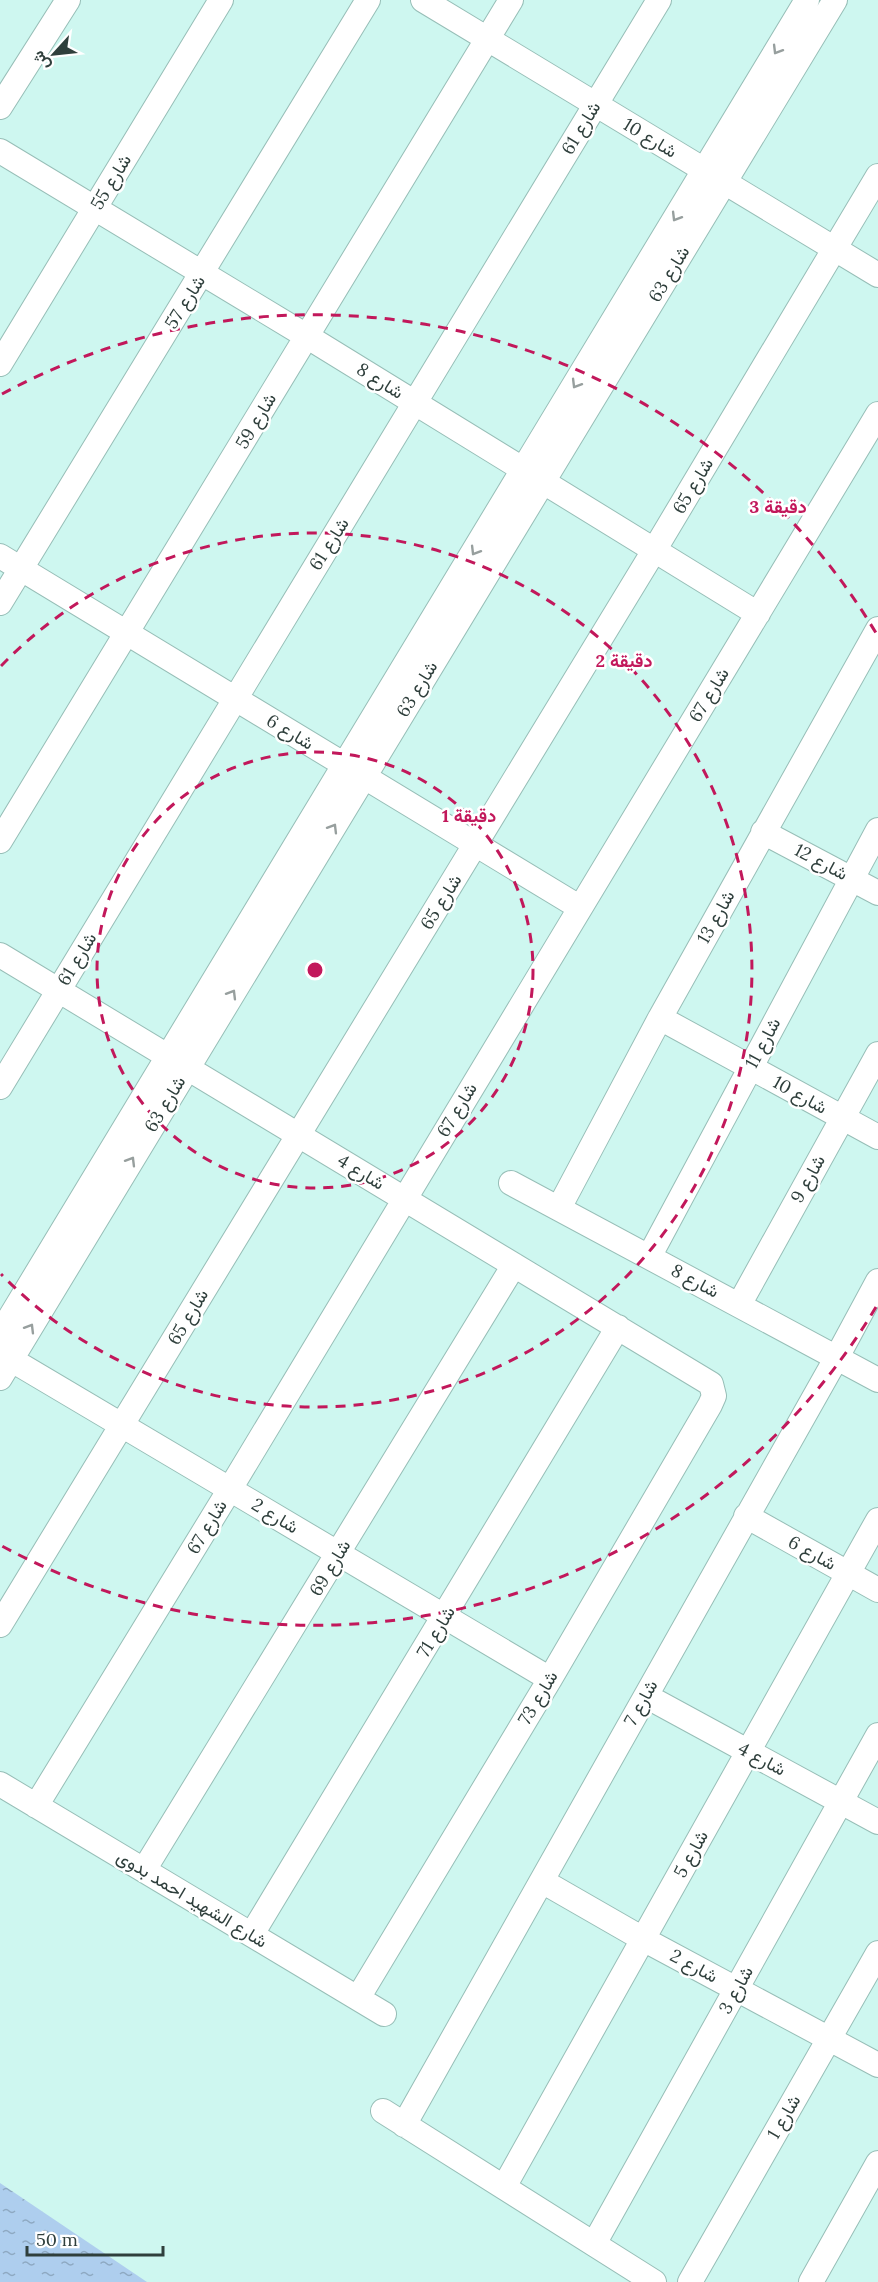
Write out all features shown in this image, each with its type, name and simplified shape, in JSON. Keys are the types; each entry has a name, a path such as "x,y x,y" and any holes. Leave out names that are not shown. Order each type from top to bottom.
{"street":[{"path":"0,107 68,0"},
{"name":"شارع 55","path":"0,364 220,0"},
{"name":"شارع 57","path":"0,603 368,0"},
{"name":"شارع 10","path":"423,0 878,275"},
{"name":"شارع 59","path":"0,841 511,0"},
{"name":"شارع 61","path":"0,1088 659,0"},
{"name":"شارع 63","path":"715,177 807,0"},
{"name":"شارع 63","path":"4,1364 178,1062 715,177 835,0"},
{"name":"شارع 8","path":"0,151 308,337 758,614"},
{"name":"شارع 65","path":"0,1624 655,549 878,176"},
{"name":"شارع 67","path":"36,1806 230,1489 878,414"},
{"name":"شارع 6","path":"0,556 579,907"},
{"name":"شارع 13","path":"559,1208 660,1018 763,832 872,654 878,629"},
{"name":"شارع 11","path":"649,1257 878,830"},
{"name":"شارع 12","path":"763,832 878,893"},
{"name":"شارع 4","path":"0,955 711,1384 714,1396"},
{"name":"شارع 10","path":"660,1018 878,1137"},
{"name":"شارع 9","path":"739,1305 878,1054"},
{"name":"شارع 63","path":"0,1334 178,1062"},
{"name":"شارع 8","path":"511,1183 878,1380"},
{"name":"شارع 69","path":"144,1870 514,1264"},
{"name":"شارع 7","path":"404,2125 878,1281"},
{"name":"شارع 71","path":"252,1935 618,1327"},
{"name":"شارع 2","path":"4,1364 122,1425 550,1679"},
{"name":"شارع 73","path":"358,1998 550,1679 714,1396"},
{"name":"شارع 6","path":"746,1516 878,1590"},
{"name":"شارع 5","path":"504,2187 878,1520"},
{"name":"شارع 4","path":"646,1696 878,1822"},
{"name":"شارع 3","path":"594,2244 878,1735"},
{"name":"شارع الشهيد احمد بدوى","path":"0,1784 384,2014"},
{"name":"شارع 2","path":"542,1881 644,1940 737,1988 878,2066"},
{"name":"شارع 1","path":"690,2282 878,1953"},
{"path":"383,2111 654,2282"},
{"path":"811,2282 878,2163"}],"water":[{"path":"0,2183 147,2282 0,2282"}]}
